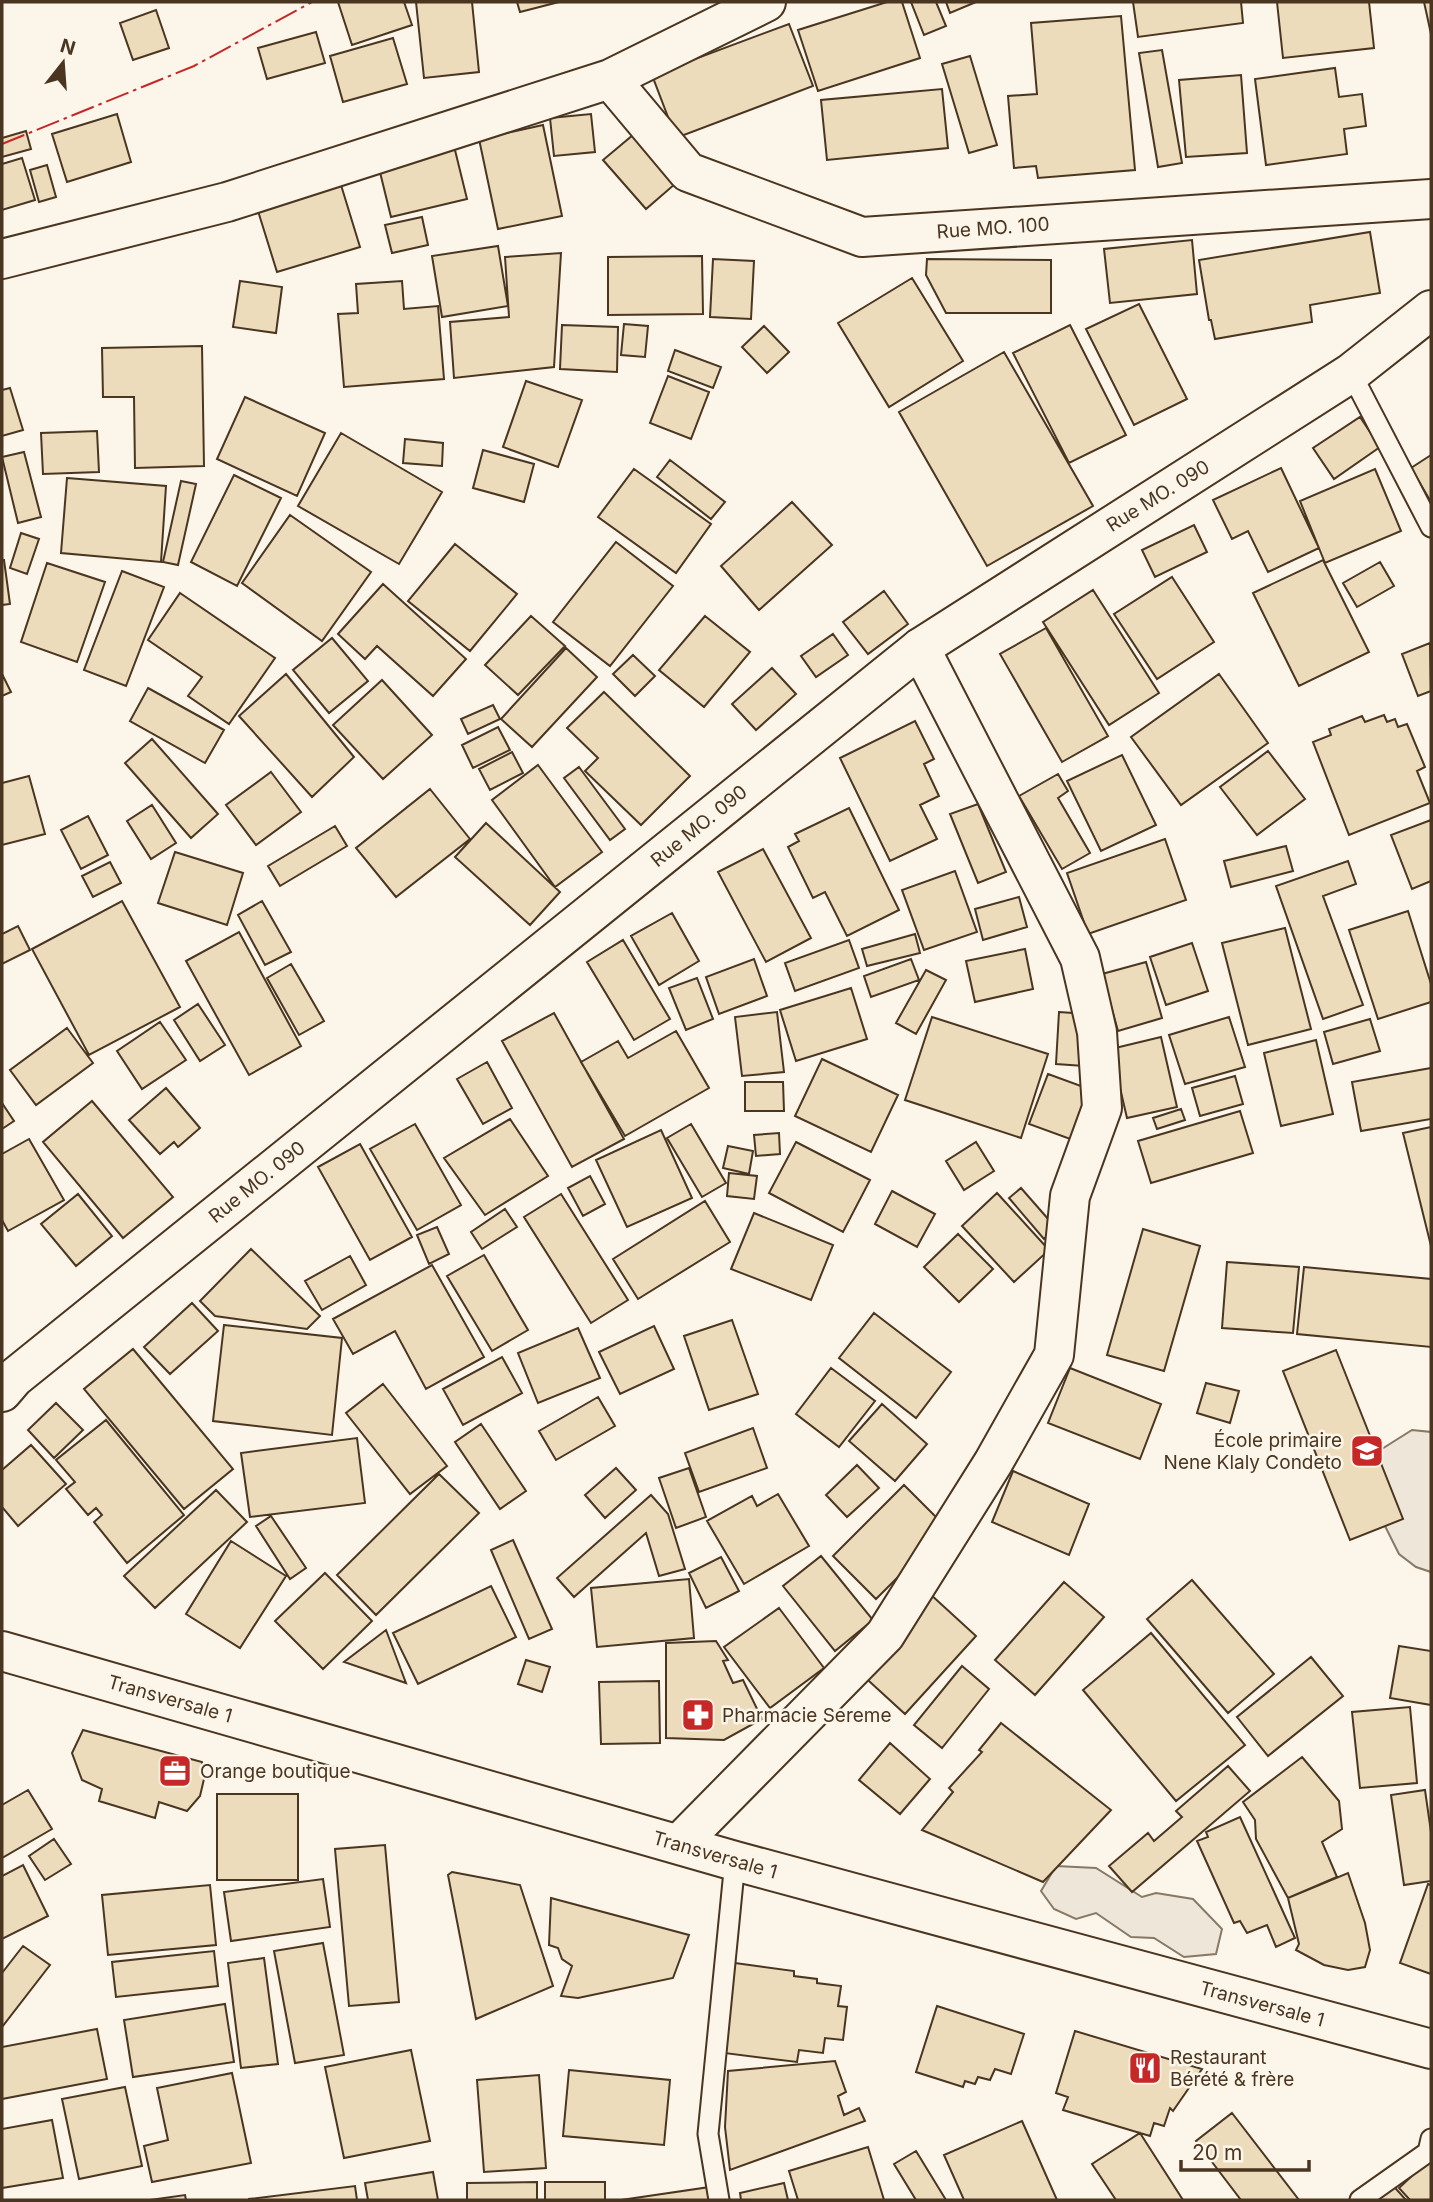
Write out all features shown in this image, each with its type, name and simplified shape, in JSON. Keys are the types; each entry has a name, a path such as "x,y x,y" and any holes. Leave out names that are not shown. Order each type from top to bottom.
{"street":[{"path":"2,259 227,202 610,79 766,2"},
{"name":"Rue MO. 100","path":"610,79 688,172 862,237 1431,199"},
{"name":"Rue MO. 090","path":"6,1376 920,648 1351,373 1431,310"},
{"path":"679,1844 885,1635 993,1463 1054,1356 1070,1196 1102,1108 1097,1032 1080,958 920,648"},
{"name":"Transversale 1","path":"2,1651 735,1861 1431,2049"}],"lane":[{"path":"1351,373 1431,527"},
{"path":"719,2200 708,2134 735,1861"},
{"path":"1360,2200 1428,2152 1431,2139"}],"shaded area":[{"path":"1412,1430 1431,1432 1431,1572 1416,1567 1399,1554 1383,1522 1350,1469"},
{"path":"1056,1866 1096,1868 1142,1897 1156,1893 1193,1899 1222,1929 1216,1954 1184,1957 1154,1938 1131,1937 1096,1913 1076,1919 1054,1909 1041,1891"}],"building":[{"path":"338,2 404,2 412,25 352,45"},
{"path":"416,2 472,2 479,72 424,78"},
{"path":"517,2 559,2 520,12"},
{"path":"887,2 902,2 920,58 818,91 798,30"},
{"path":"911,2 936,2 946,26 924,35"},
{"path":"946,2 976,2 950,13"},
{"path":"1133,2 1241,2 1243,23 1138,37"},
{"path":"1277,2 1369,2 1374,48 1283,58"},
{"path":"1424,2 1431,2 1431,34"},
{"path":"156,10 169,48 133,60 120,23"},
{"path":"1121,16 1135,170 1038,178 1036,166 1014,168 1008,96 1037,94 1031,23"},
{"path":"789,24 813,86 676,138 652,75"},
{"path":"316,32 325,63 267,79 258,48"},
{"path":"393,38 407,84 343,102 330,56"},
{"path":"1162,50 1182,163 1158,167 1139,53"},
{"path":"970,56 997,145 969,153 942,64"},
{"path":"1335,68 1339,97 1362,94 1366,126 1344,129 1347,154 1266,165 1255,79"},
{"path":"1241,75 1247,153 1186,157 1179,80"},
{"path":"942,89 948,148 827,160 821,100"},
{"path":"117,114 131,162 67,182 52,134"},
{"path":"591,114 595,152 554,156 550,118"},
{"path":"543,125 562,216 498,229 479,139"},
{"path":"26,131 31,149 2,157 2,138"},
{"path":"633,135 675,184 646,209 603,160"},
{"path":"454,146 467,199 391,217 378,164"},
{"path":"22,158 35,200 2,210 2,164"},
{"path":"47,165 56,197 39,202 30,170"},
{"path":"341,185 360,247 277,272 258,211"},
{"path":"422,217 428,245 392,253 385,225"},
{"path":"1370,232 1380,293 1310,305 1312,322 1215,339 1209,320 1199,260"},
{"path":"1192,240 1197,294 1110,303 1104,249"},
{"path":"498,246 508,306 442,317 432,256"},
{"path":"561,253 554,367 454,378 450,322 509,317 505,257"},
{"path":"702,256 703,314 608,315 608,257"},
{"path":"713,259 754,261 751,319 710,317"},
{"path":"927,259 1051,260 1051,313 946,313 926,275"},
{"path":"912,278 963,361 889,407 838,323"},
{"path":"240,281 282,287 276,333 233,327"},
{"path":"402,281 404,309 438,306 444,379 344,387 338,314 358,313 356,284"},
{"path":"1139,304 1187,399 1134,425 1086,329"},
{"path":"624,324 648,326 645,357 621,355"},
{"path":"562,325 618,327 617,372 560,369"},
{"path":"1070,325 1126,435 1069,463 1013,353"},
{"path":"764,326 789,352 767,373 742,347"},
{"path":"202,346 204,466 135,468 134,397 103,397 102,348"},
{"path":"675,350 721,367 713,388 668,371"},
{"path":"1004,352 1093,506 987,566 899,412"},
{"path":"668,376 709,392 691,439 650,423"},
{"path":"526,381 582,400 558,467 503,447"},
{"path":"10,388 23,430 2,436 2,390"},
{"path":"245,397 325,433 297,496 217,459"},
{"path":"1360,417 1380,447 1334,479 1313,448"},
{"path":"97,431 99,472 43,474 41,433"},
{"path":"341,433 442,492 399,564 298,506"},
{"path":"405,439 443,443 442,466 403,463"},
{"path":"483,450 534,464 524,502 473,488"},
{"path":"24,452 41,517 18,523 2,457"},
{"path":"1431,455 1431,502 1411,468"},
{"path":"670,460 725,502 711,519 657,477"},
{"path":"1281,468 1319,548 1268,572 1248,531 1232,539 1213,500"},
{"path":"634,469 711,524 676,573 598,517"},
{"path":"1375,469 1401,531 1325,563 1300,501"},
{"path":"234,475 281,498 237,586 191,562"},
{"path":"67,478 166,486 161,562 61,553"},
{"path":"181,481 196,484 178,565 163,562"},
{"path":"792,502 832,545 759,610 721,566"},
{"path":"290,515 371,572 322,641 242,583"},
{"path":"1194,525 1207,552 1155,577 1142,550"},
{"path":"21,533 39,539 27,574 10,568"},
{"path":"616,542 673,586 610,666 553,622"},
{"path":"455,544 517,594 470,651 408,601"},
{"path":"2,560 10,604 2,605"},
{"path":"1323,560 1369,652 1299,686 1253,593"},
{"path":"1380,562 1394,586 1357,607 1343,583"},
{"path":"47,563 105,582 77,662 21,642"},
{"path":"122,571 164,587 126,686 84,670"},
{"path":"1172,577 1214,642 1157,679 1114,614"},
{"path":"383,584 466,659 433,696 377,646 365,659 338,634"},
{"path":"1093,590 1159,693 1109,725 1043,622"},
{"path":"884,591 908,624 868,654 843,622"},
{"path":"180,593 275,658 229,724 188,696 202,677 148,640"},
{"path":"531,616 565,646 518,695 485,665"},
{"path":"705,616 750,652 704,707 659,670"},
{"path":"1046,628 1108,736 1062,762 1000,654"},
{"path":"833,634 848,655 816,677 801,656"},
{"path":"332,638 368,681 329,713 293,670"},
{"path":"1430,643 1431,691 1418,696 1402,654"},
{"path":"566,648 597,677 532,747 501,719"},
{"path":"633,655 655,676 635,696 613,674"},
{"path":"772,668 796,694 756,730 732,704"},
{"path":"2,674 11,692 2,696"},
{"path":"286,674 354,757 312,797 239,716"},
{"path":"1219,674 1268,743 1181,805 1131,737"},
{"path":"382,680 432,735 383,779 333,725"},
{"path":"148,688 224,730 205,763 130,721"},
{"path":"604,692 690,776 641,825 585,771 598,758 567,728"},
{"path":"493,705 500,719 468,734 461,719"},
{"path":"1384,715 1387,722 1395,719 1398,727 1407,724 1425,767 1417,771 1430,803 1349,835 1313,742 1331,735 1329,729 1362,716 1365,722"},
{"path":"915,721 934,759 924,764 939,796 920,805 937,839 890,861 840,758"},
{"path":"498,727 510,750 473,768 462,745"},
{"path":"152,739 218,814 191,838 125,763"},
{"path":"1268,751 1305,799 1257,835 1220,787"},
{"path":"512,752 523,773 490,790 479,769"},
{"path":"1122,755 1156,825 1101,851 1067,781"},
{"path":"538,765 602,852 555,887 492,800"},
{"path":"579,767 625,829 610,840 564,778"},
{"path":"271,772 301,812 256,845 226,805"},
{"path":"1058,774 1068,791 1058,798 1090,853 1062,869 1019,796"},
{"path":"29,776 45,834 2,845 2,783"},
{"path":"430,789 470,839 396,897 356,848"},
{"path":"978,804 1006,872 978,883 950,814"},
{"path":"152,805 176,843 151,859 127,821"},
{"path":"849,808 899,910 847,936 825,892 813,898 788,847 799,841 795,834"},
{"path":"88,816 108,855 81,869 61,830"},
{"path":"1431,820 1431,881 1412,889 1391,835"},
{"path":"486,823 560,892 530,925 455,857"},
{"path":"335,826 347,846 280,886 268,866"},
{"path":"1165,839 1186,900 1088,934 1067,873"},
{"path":"1286,846 1293,871 1231,887 1224,861"},
{"path":"763,849 811,938 766,962 718,872"},
{"path":"175,852 243,873 227,925 158,903"},
{"path":"1348,861 1356,884 1323,896 1363,1005 1323,1019 1276,886"},
{"path":"110,862 121,883 93,897 82,876"},
{"path":"955,871 977,932 924,950 902,890"},
{"path":"1019,897 1027,927 983,940 975,909"},
{"path":"122,901 180,1007 89,1055 32,949"},
{"path":"262,901 291,952 265,965 238,915"},
{"path":"1408,911 1431,984 1431,1002 1378,1019 1349,930"},
{"path":"672,913 699,961 659,985 631,936"},
{"path":"18,926 30,950 2,964 2,934"},
{"path":"1285,928 1311,1029 1248,1045 1222,943"},
{"path":"239,932 301,1046 249,1075 186,961"},
{"path":"915,934 920,953 867,966 862,949"},
{"path":"623,940 670,1019 634,1040 587,962"},
{"path":"849,940 859,968 795,991 785,963"},
{"path":"1192,943 1208,991 1166,1005 1150,957"},
{"path":"1025,949 1033,989 975,1002 966,961"},
{"path":"754,959 767,996 719,1014 706,977"},
{"path":"911,959 919,980 871,997 864,976"},
{"path":"1146,962 1162,1018 1118,1031 1102,974"},
{"path":"291,964 324,1021 299,1035 267,978"},
{"path":"926,970 946,980 916,1034 896,1023"},
{"path":"697,978 713,1019 686,1030 669,988"},
{"path":"851,988 867,1039 796,1061 780,1010"},
{"path":"198,1004 225,1045 200,1061 174,1020"},
{"path":"777,1012 784,1072 742,1076 735,1017"},
{"path":"1059,1012 1087,1014 1084,1066 1056,1064"},
{"path":"554,1013 624,1139 572,1167 502,1041"},
{"path":"932,1017 1048,1054 1021,1138 905,1100"},
{"path":"1229,1017 1245,1067 1185,1084 1169,1035"},
{"path":"1370,1019 1380,1051 1333,1064 1324,1032"},
{"path":"160,1022 186,1060 142,1089 117,1051"},
{"path":"67,1028 93,1063 36,1105 10,1070"},
{"path":"676,1031 709,1088 625,1136 581,1062 618,1041 628,1058"},
{"path":"1161,1037 1177,1107 1127,1118 1111,1049"},
{"path":"1316,1040 1333,1114 1281,1126 1264,1053"},
{"path":"822,1059 898,1095 871,1152 795,1116"},
{"path":"487,1062 512,1108 483,1124 457,1079"},
{"path":"1431,1068 1431,1119 1361,1131 1352,1082"},
{"path":"1048,1074 1092,1090 1073,1140 1029,1124"},
{"path":"1235,1076 1243,1104 1200,1116 1192,1088"},
{"path":"745,1082 783,1082 784,1111 745,1111"},
{"path":"166,1088 200,1128 178,1147 174,1142 160,1154 129,1120"},
{"path":"92,1101 173,1197 123,1238 43,1142"},
{"path":"2,1103 14,1121 2,1129"},
{"path":"1181,1109 1185,1120 1157,1129 1153,1118"},
{"path":"1240,1111 1253,1153 1151,1183 1138,1141"},
{"path":"510,1119 548,1176 485,1215 444,1158"},
{"path":"415,1124 461,1205 417,1230 370,1149"},
{"path":"691,1124 726,1183 702,1197 667,1138"},
{"path":"1431,1127 1431,1246 1403,1133"},
{"path":"661,1130 692,1198 627,1227 596,1160"},
{"path":"779,1133 780,1154 756,1156 754,1135"},
{"path":"29,1139 64,1200 8,1231 2,1220 2,1154"},
{"path":"796,1142 870,1180 843,1232 769,1193"},
{"path":"976,1142 994,1171 964,1190 946,1161"},
{"path":"360,1144 412,1237 370,1260 318,1167"},
{"path":"728,1146 753,1151 749,1174 723,1168"},
{"path":"729,1173 757,1176 754,1199 727,1196"},
{"path":"590,1176 605,1204 583,1216 568,1188"},
{"path":"1021,1188 1056,1228 1044,1239 1009,1198"},
{"path":"892,1191 935,1214 917,1247 875,1224"},
{"path":"997,1193 1049,1250 1014,1282 962,1226"},
{"path":"78,1194 112,1236 76,1266 41,1224"},
{"path":"561,1194 628,1300 591,1323 524,1217"},
{"path":"705,1201 730,1242 638,1299 613,1259"},
{"path":"505,1209 517,1227 482,1249 471,1232"},
{"path":"754,1213 833,1245 811,1300 731,1269"},
{"path":"437,1227 449,1254 429,1264 417,1235"},
{"path":"1143,1229 1200,1246 1164,1371 1107,1355"},
{"path":"958,1234 993,1269 959,1302 924,1267"},
{"path":"251,1249 320,1316 307,1329 215,1316 200,1301"},
{"path":"484,1255 528,1330 492,1351 447,1276"},
{"path":"350,1256 366,1285 322,1310 305,1281"},
{"path":"1227,1262 1299,1267 1293,1333 1222,1328"},
{"path":"432,1265 484,1357 426,1389 395,1331 353,1354 333,1319"},
{"path":"1304,1267 1431,1279 1431,1347 1297,1334"},
{"path":"192,1303 218,1331 170,1374 144,1347"},
{"path":"874,1313 951,1372 916,1418 839,1358"},
{"path":"732,1320 758,1394 709,1410 684,1336"},
{"path":"224,1325 342,1338 332,1435 213,1421"},
{"path":"654,1326 674,1369 620,1394 599,1352"},
{"path":"578,1328 600,1378 538,1403 518,1353"},
{"path":"133,1349 233,1469 184,1509 84,1389"},
{"path":"1336,1350 1403,1519 1350,1540 1283,1371"},
{"path":"502,1357 522,1393 463,1425 443,1389"},
{"path":"831,1368 875,1401 839,1447 796,1414"},
{"path":"1070,1368 1161,1404 1140,1459 1048,1423"},
{"path":"1206,1383 1239,1391 1230,1423 1197,1413"},
{"path":"383,1384 447,1466 410,1494 346,1413"},
{"path":"598,1397 615,1426 556,1460 539,1431"},
{"path":"56,1403 83,1430 54,1458 28,1430"},
{"path":"882,1404 927,1444 895,1481 849,1441"},
{"path":"106,1420 184,1515 127,1563 94,1522 102,1515 96,1508 88,1515 66,1489 75,1482 56,1460"},
{"path":"481,1424 526,1491 500,1509 455,1442"},
{"path":"753,1428 767,1468 699,1492 685,1453"},
{"path":"357,1438 365,1503 250,1517 241,1453"},
{"path":"31,1445 66,1484 18,1526 2,1507 2,1470"},
{"path":"857,1465 879,1488 847,1517 826,1495"},
{"path":"616,1468 636,1490 605,1518 585,1495"},
{"path":"689,1468 706,1517 676,1528 659,1478"},
{"path":"1013,1471 1089,1504 1069,1555 992,1522"},
{"path":"439,1474 479,1513 376,1615 337,1575"},
{"path":"904,1485 947,1528 876,1599 833,1556"},
{"path":"216,1490 247,1522 155,1608 124,1576"},
{"path":"778,1494 809,1546 744,1584 707,1521 752,1496 757,1506"},
{"path":"651,1495 668,1514 685,1569 659,1576 646,1533 574,1597 557,1578"},
{"path":"271,1516 306,1568 290,1579 256,1526"},
{"path":"513,1540 552,1629 529,1639 491,1550"},
{"path":"231,1541 286,1576 240,1648 186,1614"},
{"path":"821,1556 873,1620 835,1651 783,1586"},
{"path":"721,1557 739,1591 706,1608 689,1573"},
{"path":"325,1573 372,1621 323,1669 275,1621"},
{"path":"689,1579 694,1638 597,1647 591,1588"},
{"path":"1192,1580 1274,1674 1228,1713 1147,1619"},
{"path":"1064,1582 1104,1617 1035,1695 995,1660"},
{"path":"491,1586 516,1637 418,1684 393,1633"},
{"path":"929,1593 976,1636 905,1714 858,1671"},
{"path":"779,1608 824,1668 770,1708 724,1647"},
{"path":"386,1630 406,1683 344,1662"},
{"path":"1151,1633 1245,1745 1176,1801 1083,1690"},
{"path":"716,1641 728,1660 723,1661 733,1683 743,1680 762,1719 724,1740 666,1738 666,1643"},
{"path":"1399,1646 1431,1651 1431,1705 1390,1698"},
{"path":"1311,1657 1343,1696 1268,1756 1237,1717"},
{"path":"526,1660 550,1667 542,1692 518,1684"},
{"path":"962,1666 989,1689 942,1748 914,1725"},
{"path":"659,1681 660,1743 601,1744 599,1682"},
{"path":"1410,1707 1417,1783 1360,1788 1352,1712"},
{"path":"1001,1723 1111,1810 1043,1882 922,1830 953,1792 949,1788 982,1752 979,1750"},
{"path":"83,1730 202,1762 204,1779 200,1796 187,1811 159,1802 155,1818 99,1801 102,1789 82,1780 72,1753"},
{"path":"890,1743 930,1779 900,1814 859,1780"},
{"path":"1302,1757 1339,1801 1342,1829 1322,1842 1337,1877 1288,1898 1256,1839 1255,1820 1243,1802"},
{"path":"1228,1766 1250,1791 1132,1892 1109,1866 1148,1833 1154,1841 1182,1817 1176,1811"},
{"path":"28,1790 52,1829 2,1858 2,1805"},
{"path":"1425,1790 1431,1832 1431,1881 1404,1885 1391,1795"},
{"path":"217,1794 298,1794 298,1880 217,1880"},
{"path":"1240,1817 1295,1938 1276,1947 1267,1925 1247,1933 1240,1921 1234,1923 1197,1841 1208,1837 1206,1832"},
{"path":"54,1839 71,1864 45,1880 29,1856"},
{"path":"385,1845 399,2002 349,2006 335,1849"},
{"path":"23,1865 48,1916 2,1939 2,1876"},
{"path":"452,1872 520,1885 553,1986 476,2019 448,1875"},
{"path":"1348,1873 1365,1923 1370,1950 1365,1967 1348,1970 1324,1965 1296,1950 1299,1944 1288,1898"},
{"path":"323,1879 330,1927 231,1941 224,1892"},
{"path":"1428,1884 1431,1885 1431,1974 1400,1963"},
{"path":"210,1885 216,1945 108,1955 102,1895"},
{"path":"551,1898 689,1935 673,1978 578,1998 561,1996 572,1966 562,1959 558,1948 549,1945"},
{"path":"323,1943 344,2055 295,2063 274,1951"},
{"path":"23,1946 50,1965 2,2027 2,1973"},
{"path":"214,1951 218,1986 116,1997 112,1962"},
{"path":"264,1958 278,2064 241,2068 228,1963"},
{"path":"735,1963 794,1971 794,1976 841,1986 838,2006 847,2007 843,2040 825,2038 823,2053 799,2050 797,2062 724,2053"},
{"path":"225,2004 234,2062 133,2077 124,2020"},
{"path":"937,2006 1024,2034 1011,2074 995,2069 990,2080 978,2077 975,2084 965,2081 963,2087 916,2072"},
{"path":"97,2029 107,2079 2,2099 2,2047"},
{"path":"1075,2031 1202,2069 1173,2111 1170,2108 1164,2126 1154,2123 1150,2136 1063,2110 1068,2097 1056,2093"},
{"path":"411,2050 430,2141 344,2158 325,2067"},
{"path":"835,2061 846,2092 838,2096 844,2115 859,2108 865,2121 730,2170 725,2127 728,2071"},
{"path":"569,2070 670,2080 664,2145 563,2136"},
{"path":"232,2073 251,2163 152,2182 144,2146 168,2140 157,2088"},
{"path":"539,2075 546,2168 484,2172 477,2080"},
{"path":"125,2087 142,2166 79,2179 62,2099"},
{"path":"1232,2113 1299,2200 1241,2200 1196,2141"},
{"path":"52,2120 63,2178 2,2188 2,2129"},
{"path":"1022,2121 1057,2200 964,2200 944,2155"},
{"path":"1140,2133 1183,2200 1116,2200 1092,2164"},
{"path":"868,2147 884,2200 798,2200 789,2171"},
{"path":"916,2151 946,2200 916,2200 894,2164"},
{"path":"1431,2158 1431,2200 1410,2200 1399,2188"},
{"path":"433,2172 438,2200 368,2200 365,2183"},
{"path":"1389,2181 1406,2200 1368,2200"},
{"path":"537,2182 537,2200 467,2200 467,2183"},
{"path":"545,2182 605,2182 605,2200 545,2200"},
{"path":"784,2183 788,2200 741,2200 740,2193"},
{"path":"355,2186 357,2200 249,2200 249,2199"},
{"path":"710,2187 712,2200 621,2200"},
{"path":"185,2195 186,2200 150,2200"}],"power":[{"path":"2,144 194,66 312,2"}],"place":[{"name":"École primaire Nene Klaly Condeto","path":"1367,1451"},
{"name":"Pharmacie Sereme","path":"698,1715"},
{"name":"Orange boutique","path":"175,1771"},
{"name":"Restaurant Bérété & frère","path":"1145,2068"}]}
